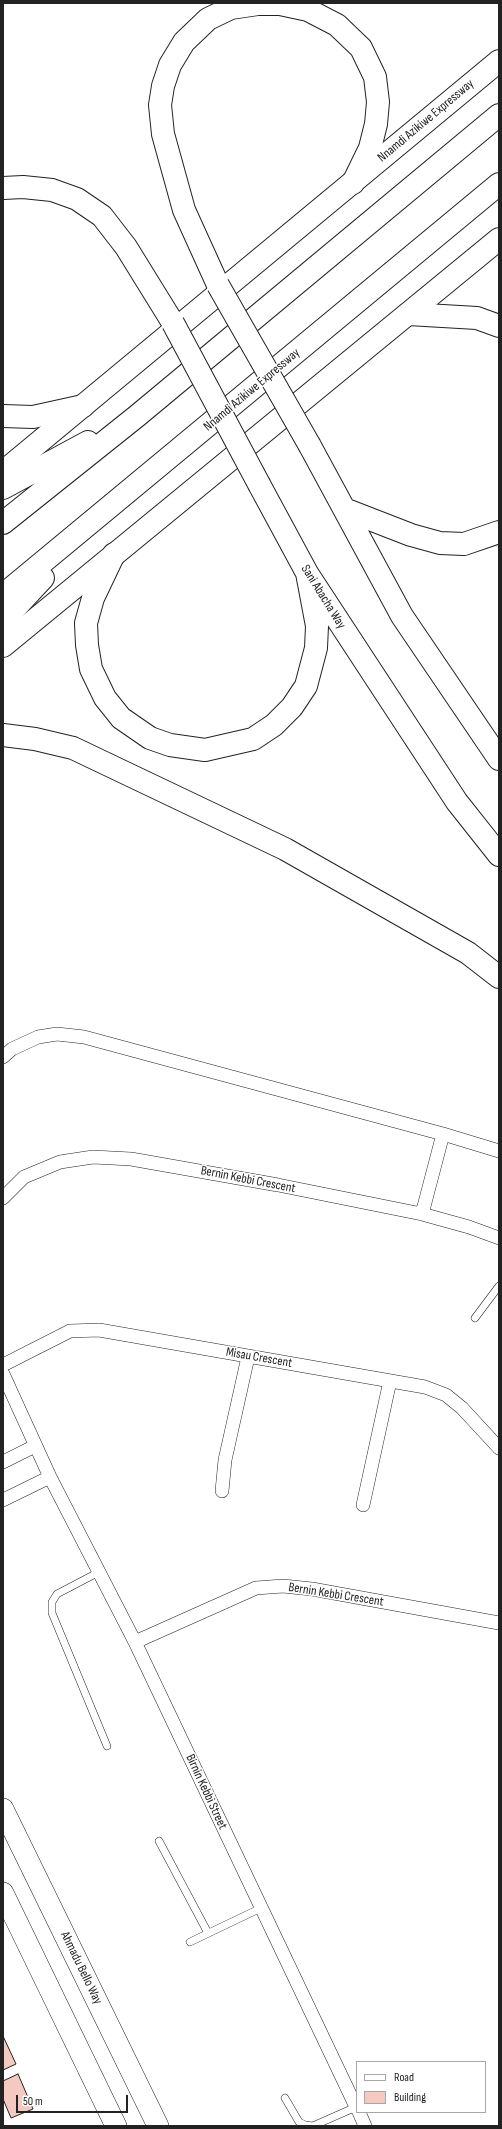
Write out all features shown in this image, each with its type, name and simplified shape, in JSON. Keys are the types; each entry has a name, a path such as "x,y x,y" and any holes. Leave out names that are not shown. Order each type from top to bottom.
{"highway":[{"path":"353,183 370,148 376,124 378,102 375,77 360,48 337,25 308,10 280,4 258,4 231,8 208,19 184,42 170,65 163,86 160,105 163,134 184,210 218,285 310,446 402,616 499,759"},
{"name":"Nnamdi Azikiwe Expressway","path":"3,472 499,61"},
{"path":"3,523 136,416 499,115"},
{"name":"Nnamdi Azikiwe Expressway","path":"3,595 95,521 499,184"},
{"name":"Sani Abacha Way","path":"3,188 23,187 52,190 77,199 102,216 126,247 173,323 307,573 457,802 499,855"},
{"path":"3,646 499,239"},
{"path":"408,314 477,318 499,326"},
{"path":"3,416 33,417 83,406"},
{"path":"3,488 136,416"},
{"path":"344,509 411,535 440,544 464,544 499,532"},
{"path":"3,621 95,521"},
{"path":"114,554 93,598 86,623 87,645 91,669 105,698 121,718 144,734 170,745 205,750 253,739 274,725 292,707 306,686 316,648 316,626 307,573"},
{"path":"3,734 73,748 285,849 468,953 499,977"}],"main road":[{"name":"Ahmadu Bello Way","path":"3,1809 158,2126"},
{"path":"3,1893 116,2126"}],"street":[{"path":"3,1057 12,1049 38,1038 56,1034 84,1037 443,1134 499,1151"},
{"path":"422,1214 443,1134"},
{"name":"Bernin Kebbi Crescent","path":"3,1198 24,1177 60,1162 93,1157 131,1159 188,1168 422,1214 469,1227 499,1238"},
{"name":"Misau Crescent","path":"3,1365 70,1331 92,1330 425,1387 446,1395 462,1408 499,1448"},
{"path":"222,1491 225,1460 248,1357"},
{"path":"3,1374 50,1477 3,1500"},
{"path":"363,1505 390,1381"},
{"path":"3,1462 35,1446"},
{"name":"Birnin Kebbi Street","path":"50,1477 135,1642 356,2107"},
{"name":"Bernin Kebbi Crescent","path":"135,1642 256,1588 283,1586 312,1589 499,1623"},
{"name":"Birnin Kebbi Street","path":"359,2113 365,2126"}],"lane":[{"path":"476,1318 499,1286"},
{"path":"99,1572 57,1594 52,1602 52,1613 107,1746"},
{"path":"159,1840 208,1933"},
{"path":"190,1942 261,1908"},
{"path":"285,2098 299,2122 304,2125 313,2126 356,2109"}],"building":[{"path":"3,2036 16,2064 3,2070"},
{"path":"18,2074 33,2109 11,2118 3,2099 3,2081"}]}
